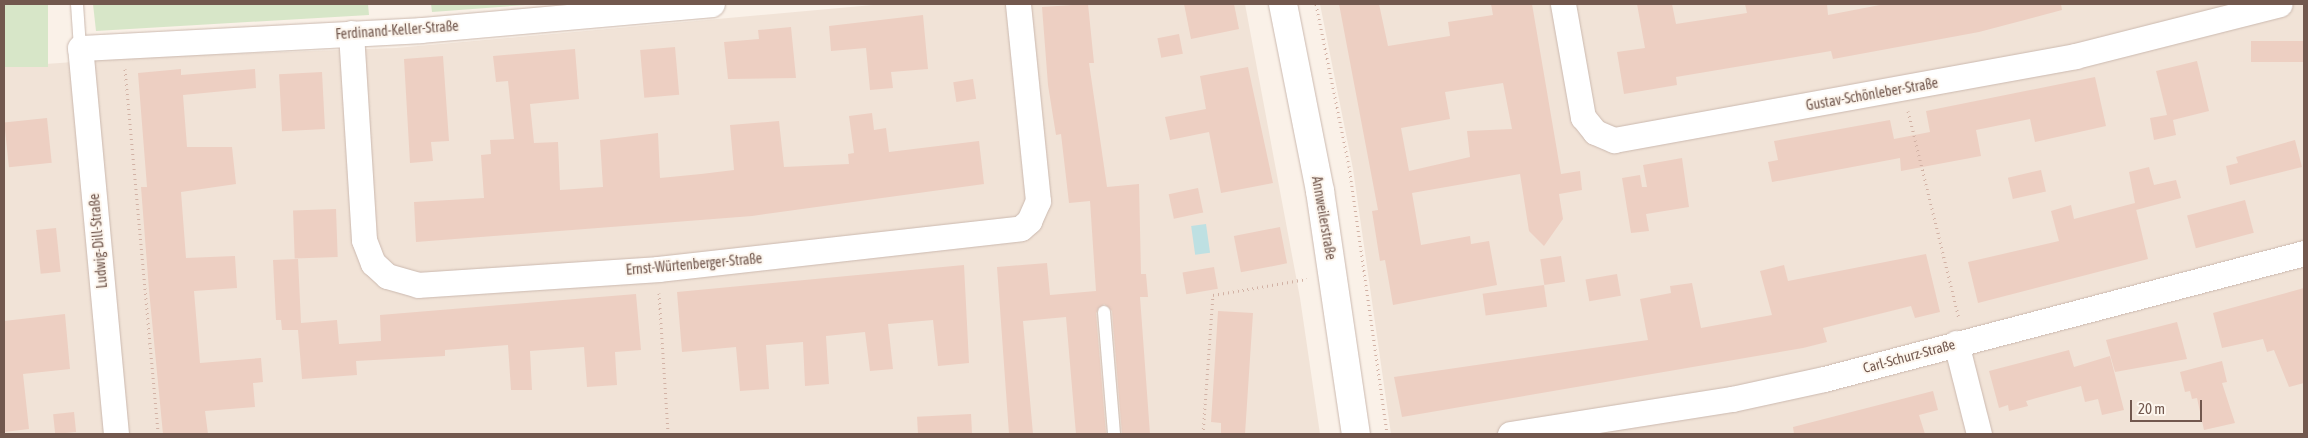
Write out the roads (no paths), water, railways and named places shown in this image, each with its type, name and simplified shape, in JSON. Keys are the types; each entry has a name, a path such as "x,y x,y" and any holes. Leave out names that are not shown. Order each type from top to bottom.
{"street":[{"name":"Ferdinand-Keller-Straße","path":"80,48 351,34 712,4"},
{"name":"Ernst-Würtenberger-Straße","path":"351,34 364,240 373,263 387,276 418,285 658,269 1021,228 1030,221 1038,201 1018,4"},
{"name":"Annweilerstraße","path":"1283,4 1334,275 1356,434"},
{"name":"Gustav-Schönleber-Straße","path":"1563,4 1583,116 1595,132 1614,140 2075,56 2280,4"},
{"name":"Ludwig-Dill-Straße","path":"80,48 116,434"},
{"name":"Carl-Schurz-Straße","path":"1510,434 1732,398 1960,342 2304,253"},
{"path":"1960,342 1979,434"}],"lane":[{"path":"76,4 80,48"},
{"path":"1104,312 1114,434"}],"water":[{"path":"1206,224 1210,253 1195,255 1191,226"}]}
